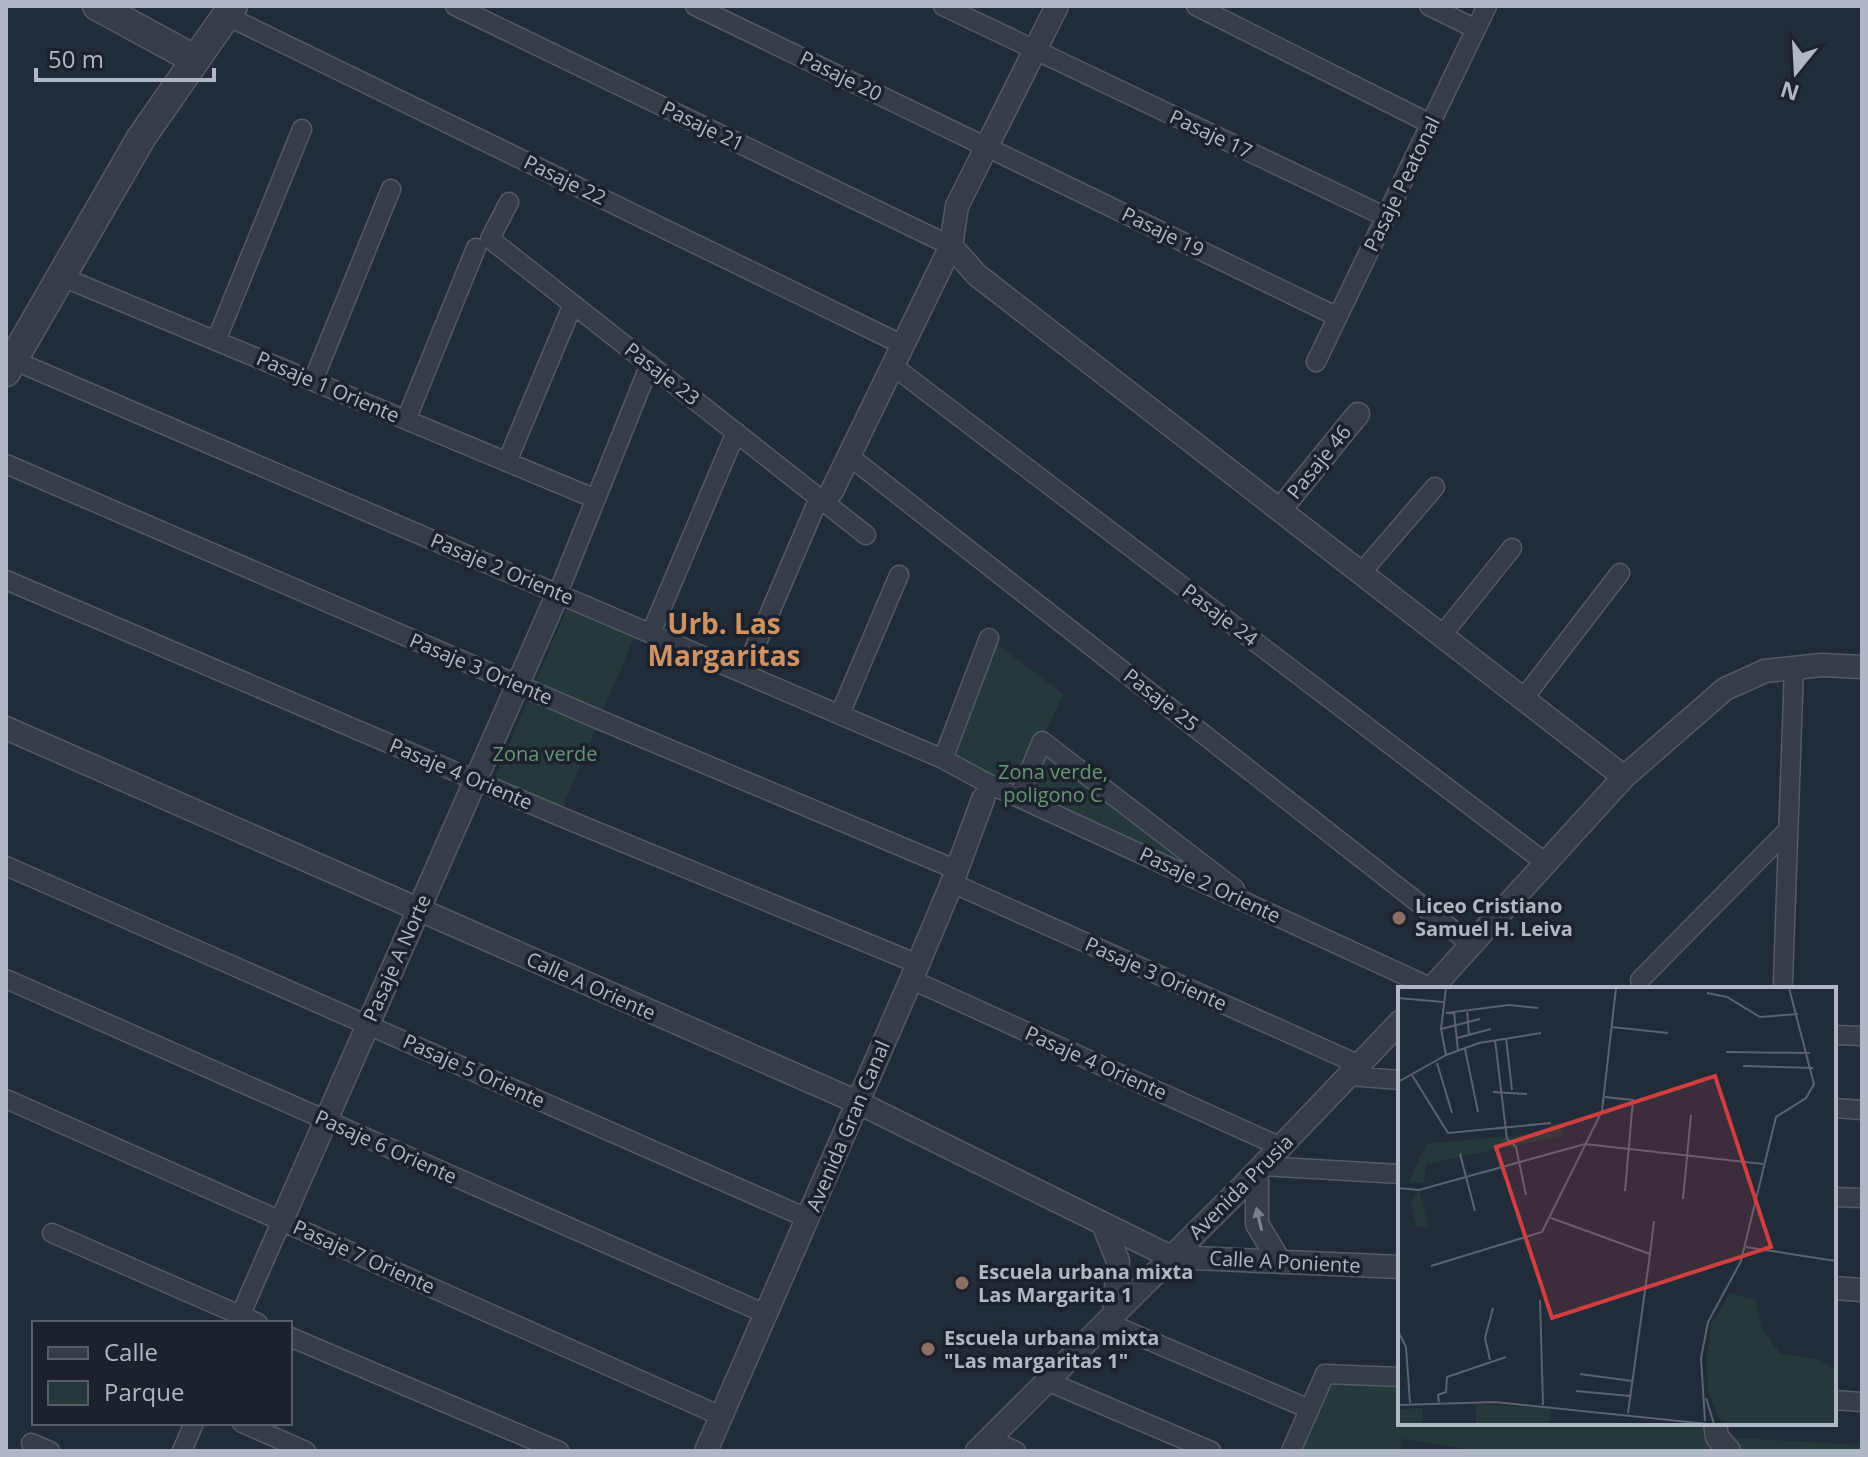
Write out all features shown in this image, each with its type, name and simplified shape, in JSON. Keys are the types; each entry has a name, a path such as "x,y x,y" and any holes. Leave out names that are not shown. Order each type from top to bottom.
{"street":[{"path":"97,6 194,59"},
{"name":"Pasaje 21","path":"455,6 951,246"},
{"name":"Pasaje 20","path":"695,6 987,146"},
{"name":"Pasaje 17","path":"943,6 1386,217"},
{"path":"744,673 826,494 849,456 951,246 957,206 1057,6"},
{"path":"1196,6 1431,124"},
{"path":"1429,6 1476,29"},
{"name":"Pasaje Peatonal","path":"1316,362 1487,6"},
{"path":"10,366 141,138 230,11"},
{"name":"Pasaje 22","path":"230,11 903,345"},
{"path":"216,341 302,129"},
{"name":"Pasaje 19","path":"987,146 1338,317"},
{"path":"313,381 391,189"},
{"name":"Pasaje 23","path":"509,202 490,239 736,432 826,494 866,535"},
{"path":"951,246 977,275 1624,777"},
{"path":"406,420 476,248"},
{"name":"Pasaje 1 Oriente","path":"60,276 596,499"},
{"path":"507,462 573,304"},
{"path":"558,593 650,364"},
{"name":"Pasaje 2 Oriente","path":"10,366 558,593 943,759 986,791 1019,796 1427,987"},
{"name":"Pasaje 24","path":"893,366 1547,864"},
{"name":"Pasaje 46","path":"1280,510 1358,414"},
{"path":"651,633 736,432"},
{"name":"Pasaje 25","path":"849,456 1472,945"},
{"name":"Pasaje 3 Oriente","path":"6,464 954,877 1355,1070 1398,1080"},
{"path":"1361,573 1435,487"},
{"path":"1442,635 1512,548"},
{"path":"1523,699 1620,573"},
{"path":"840,714 899,575"},
{"name":"Pasaje 4 Oriente","path":"6,580 914,972 1281,1147"},
{"name":"Pasaje A Norte","path":"245,1321 282,1220 558,593"},
{"path":"943,759 989,638"},
{"path":"1433,987 1624,777 1725,689 1765,671 1822,665 1862,667"},
{"path":"1783,981 1794,668"},
{"name":"Calle A Oriente","path":"6,728 857,1102 1171,1257"},
{"path":"1019,796 1042,741 1263,910"},
{"name":"Avenida Gran Canal","path":"706,1451 914,972 986,791"},
{"path":"1640,980 1788,830"},
{"name":"Pasaje 5 Oriente","path":"6,866 809,1219"},
{"name":"Pasaje 6 Oriente","path":"6,979 766,1314"},
{"name":"Avenida Prusia","path":"983,1445 1281,1147 1398,1024"},
{"path":"1836,1035 1862,1036"},
{"name":"Pasaje 7 Oriente","path":"6,1099 721,1416"},
{"path":"1836,1108 1862,1110"},
{"path":"1280,1262 1257,1224 1259,1169 1398,1174"},
{"path":"1836,1197 1862,1198"},
{"path":"1103,1224 1118,1261 1110,1318 1309,1409"},
{"path":"52,1233 245,1321"},
{"name":"Calle A Poniente","path":"1171,1257 1398,1267"},
{"path":"1836,1288 1862,1290"},
{"path":"292,1338 559,1451"},
{"path":"1291,1451 1325,1374 1398,1377"},
{"path":"1047,1381 1211,1451"},
{"path":"1836,1400 1862,1402"},
{"path":"182,1451 193,1425"},
{"path":"247,1425 306,1451"},
{"path":"1715,1425 1717,1437 1729,1451"},
{"path":"31,1443 50,1451"},
{"path":"983,1445 1016,1451"}],"green space":[{"name":"Zona verde","path":"571,599 638,628 559,816 491,787"},
{"name":"Zona verde, poligono C","path":"989,638 1063,694 1042,740 1263,910 943,759"},
{"path":"1325,1374 1398,1377 1398,1425 1715,1425 1717,1437 1862,1445 1862,1451 1481,1451 1402,1439 1399,1451 1291,1451"}],"place":[{"name":"Liceo Cristiano Samuel H. Leiva","path":"1399,918"},
{"name":"Escuela urbana mixta Las Margarita 1","path":"962,1283"},
{"name":"Escuela urbana mixta \"Las margaritas 1\"","path":"928,1349"}],"district":[{"name":"Urb. Las Margaritas","path":"724,640"}]}
